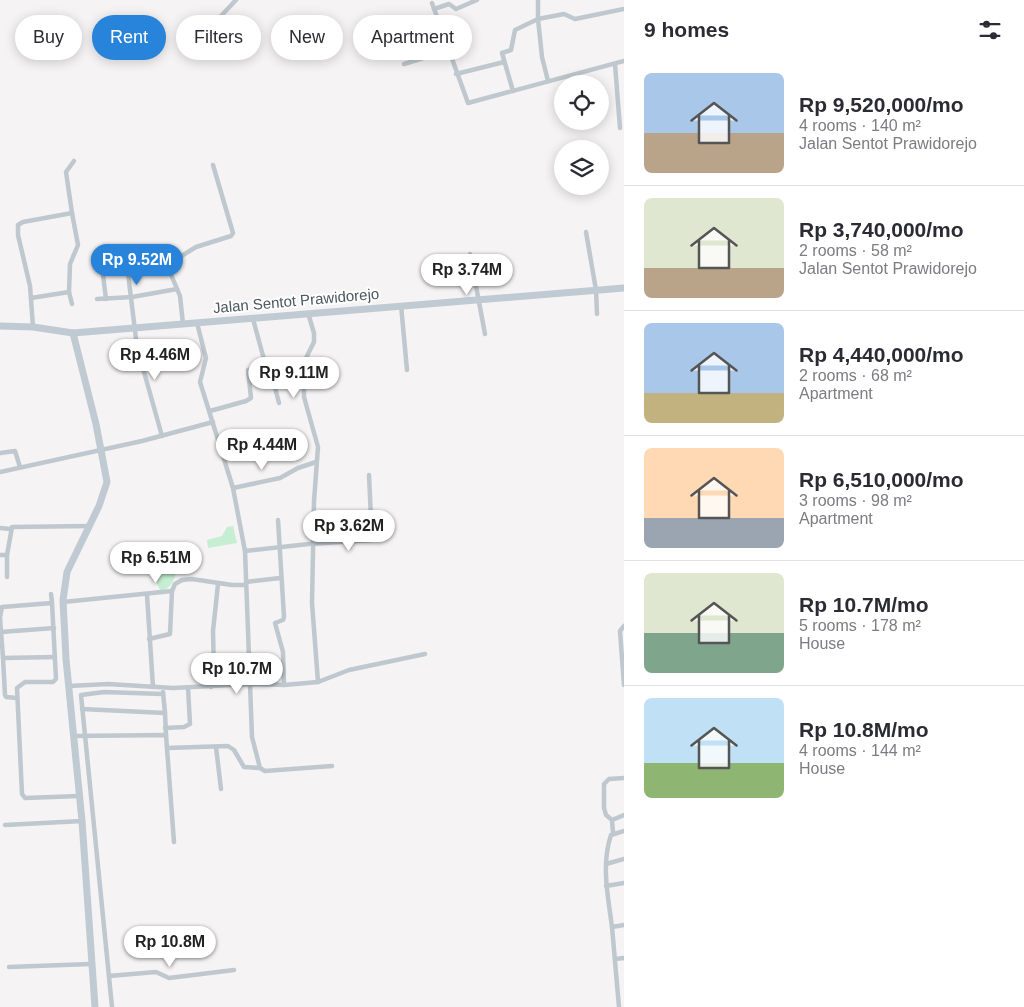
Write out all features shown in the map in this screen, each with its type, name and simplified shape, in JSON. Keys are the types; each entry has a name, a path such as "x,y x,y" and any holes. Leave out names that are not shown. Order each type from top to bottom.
{"street":[{"path":"221,15 236,0"},
{"path":"434,9 449,4 456,9 477,0"},
{"path":"538,0 542,57 548,81"},
{"path":"432,3 436,15"},
{"path":"513,91 502,53 511,50 515,30 538,19 564,14 575,19 624,9"},
{"path":"404,64 417,60"},
{"path":"452,60 468,103 624,61"},
{"path":"456,74 504,62"},
{"path":"615,64 620,128"},
{"path":"72,304 69,292 70,264 76,254 78,245 66,172 74,161"},
{"path":"183,324 180,296 167,265 196,247 233,235 213,165"},
{"path":"33,327 31,298 18,235 18,224 72,213"},
{"path":"586,232 596,290 597,314"},
{"path":"470,254 485,334"},
{"path":"126,258 132,297 133,329 142,370 162,436"},
{"path":"102,267 106,299"},
{"name":"Jalan Sentot Prawidorejo","path":"0,326 33,327 73,333 624,288"},
{"path":"97,299 132,297 177,289"},
{"path":"31,298 69,292"},
{"path":"401,305 407,370"},
{"path":"308,313 314,333 314,342 304,362 304,397 318,447 312,603 318,682"},
{"path":"253,319 265,363 273,380 279,403"},
{"path":"197,323 206,358 200,382 234,488 245,551 252,738 260,768"},
{"path":"73,333 101,450 106,487 90,526 67,572 61,643 56,657 58,668 56,681 25,682 18,685 17,698 23,797 77,796"},
{"path":"210,411 246,402 251,398 248,370 265,363"},
{"path":"0,472 162,436 213,422"},
{"path":"0,453 15,451 20,467"},
{"path":"234,488 280,478 298,468 316,462"},
{"path":"245,551 372,540 369,475"},
{"path":"278,520 278,548 284,617 282,620 275,622 283,652 284,685"},
{"path":"0,528 10,529 16,526 90,526"},
{"path":"8,577 7,555 10,529"},
{"path":"0,555 7,555"},
{"path":"149,639 170,634 172,591 175,584 182,580 192,579 218,584 246,583 280,578"},
{"path":"211,687 214,673 212,631 218,584"},
{"path":"63,602 172,591"},
{"path":"51,594 54,628 61,643 69,686 78,784 77,796 84,850 95,1007"},
{"path":"147,594 153,687"},
{"path":"17,698 3,697 0,617 2,607 52,602"},
{"path":"624,626 620,631 624,685"},
{"path":"1,632 54,628"},
{"path":"112,1007 81,695 84,693 163,691 250,684 284,685 318,682 350,670 425,654"},
{"path":"3,658 56,657"},
{"path":"58,668 66,668"},
{"path":"69,686 108,684 153,687 163,691"},
{"path":"165,728 184,727 190,724 188,688"},
{"path":"163,691 174,842"},
{"path":"82,709 165,713"},
{"path":"74,736 166,735"},
{"path":"167,748 228,746 234,750 244,767 266,770 332,766"},
{"path":"216,747 221,789"},
{"path":"619,1007 612,927 606,886 609,841 613,833 612,820 606,815 604,808 604,784 609,779 624,778"},
{"path":"78,784 89,783"},
{"path":"612,820 624,815"},
{"path":"5,825 81,821"},
{"path":"613,833 624,831"},
{"path":"84,850 96,849"},
{"path":"606,864 624,859"},
{"path":"606,886 624,883"},
{"path":"612,927 624,925"},
{"path":"614,959 624,958"},
{"path":"9,967 91,964"},
{"path":"109,976 156,972 169,978 234,970"}],"green space":[{"path":"233,526 237,543 208,548 207,540 222,536 227,527"},
{"path":"151,552 161,553 169,557 175,568 173,582 161,592 151,571"}]}
